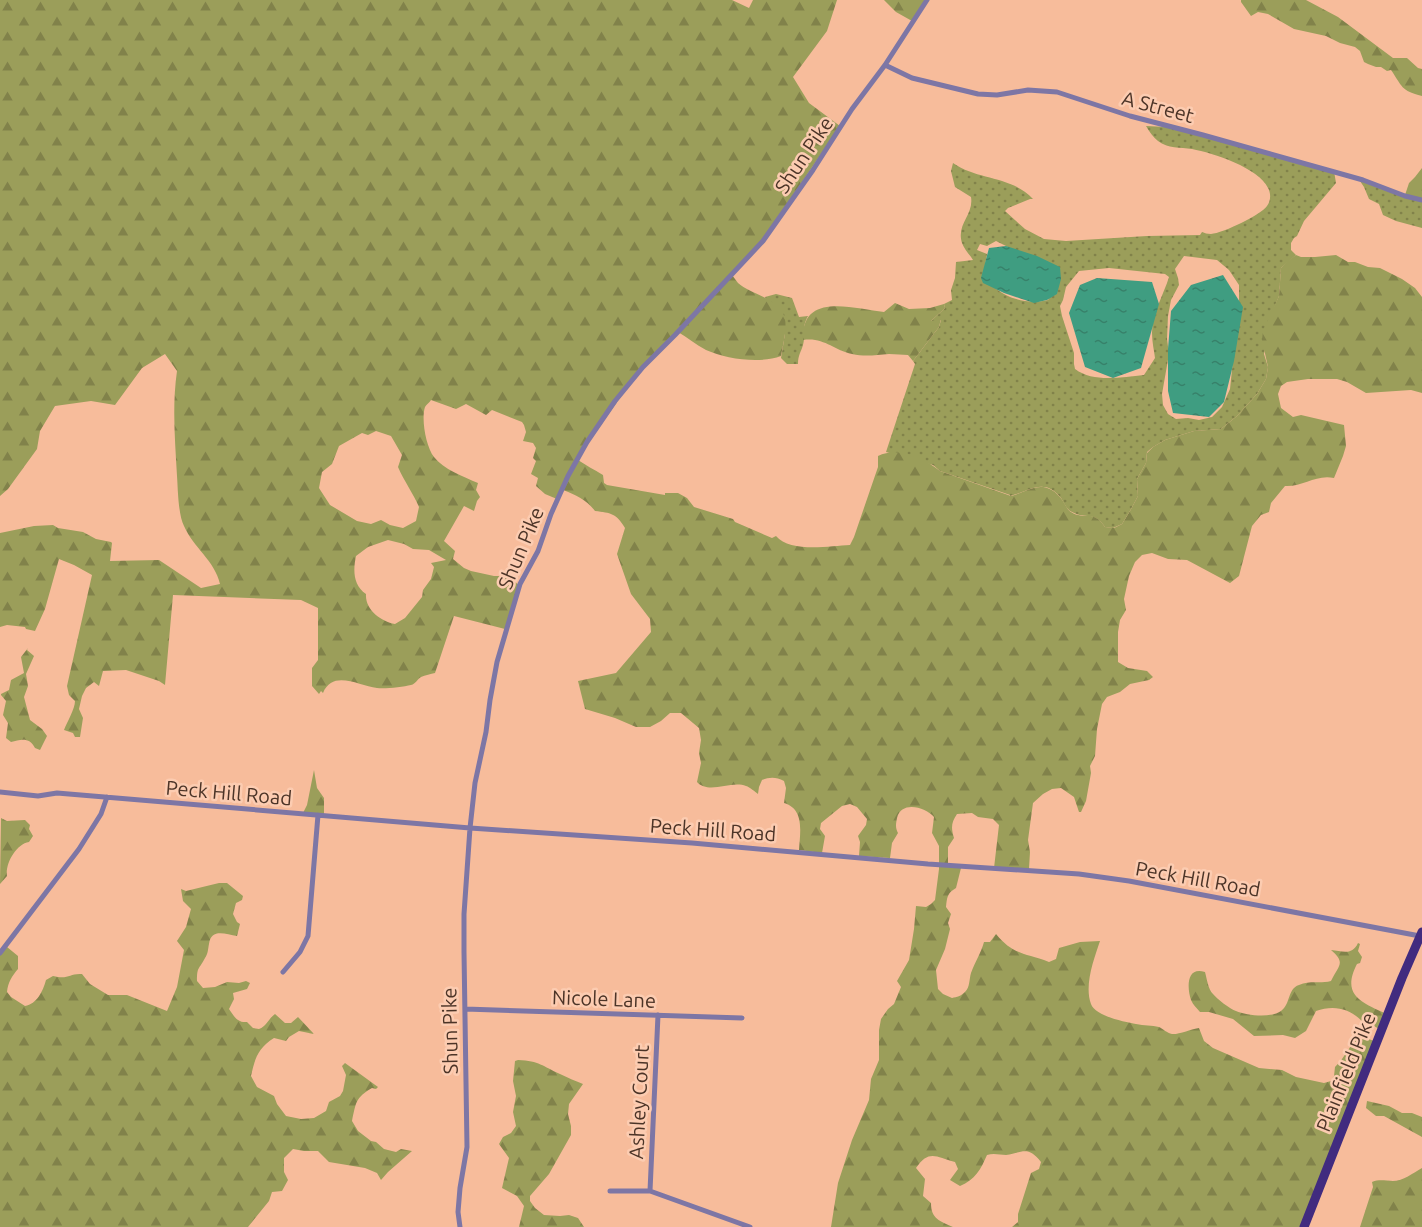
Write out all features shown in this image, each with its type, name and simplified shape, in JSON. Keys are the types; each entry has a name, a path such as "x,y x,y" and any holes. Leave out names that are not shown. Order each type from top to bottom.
{"main road":[{"name":"Plainfield Pike","path":"1304,1227 1421,934"}],"street":[{"name":"Shun Pike","path":"460,1227 459,1196 467,1146 464,924 470,828 475,783 497,662 520,584 537,551 568,476 587,442 615,401 643,367 763,241 852,109 885,65 927,0"},
{"name":"A Street","path":"885,65 912,78 978,94 997,95 1028,90 1057,92 1130,116 1363,180 1422,200"},
{"name":"Peck Hill Road","path":"0,792 39,796 57,793 470,828 1079,874 1421,934"},
{"path":"0,953 79,849 101,814 107,797"},
{"path":"283,972 300,952 308,936 318,815"},
{"name":"Nicole Lane","path":"465,1009 742,1018"},
{"name":"Ashley Court","path":"650,1191 658,1016"},
{"path":"610,1191 650,1191 750,1227"}],"green space":[{"path":"0,0 732,0 749,8 753,0 837,0 827,31 793,77 809,103 840,126 762,241 732,275 738,283 772,302 782,312 786,328 781,356 753,360 723,356 706,350 678,332 641,368 577,459 603,475 604,483 607,485 665,495 665,493 678,493 687,498 694,507 733,519 735,522 772,538 776,536 782,541 800,547 850,545 878,467 878,456 894,452 919,458 940,471 1011,496 1036,488 1048,488 1060,497 1071,512 1092,516 1105,527 1114,528 1122,524 1138,496 1137,479 1146,463 1147,453 1153,447 1165,440 1194,431 1221,429 1237,416 1257,394 1266,379 1268,367 1262,340 1263,331 1279,296 1281,268 1288,261 1296,255 1315,257 1336,255 1348,262 1380,268 1402,279 1415,288 1422,297 1422,393 1411,390 1366,393 1337,379 1308,379 1287,382 1281,386 1278,394 1281,408 1293,417 1301,415 1344,425 1346,446 1334,478 1327,477 1285,486 1271,503 1269,512 1261,515 1252,526 1239,576 1230,583 1187,560 1168,559 1152,553 1142,555 1135,562 1129,576 1124,599 1126,610 1120,620 1118,632 1118,662 1128,668 1147,671 1153,677 1130,684 1120,692 1107,697 1102,704 1095,756 1090,766 1086,801 1081,812 1079,812 1074,797 1061,788 1052,789 1033,803 1028,840 1029,869 994,868 999,825 993,819 978,817 972,813 957,814 952,826 954,838 948,847 948,863 961,868 956,888 947,898 946,907 951,914 948,923 950,929 936,970 938,989 943,994 952,998 965,992 984,942 990,942 996,934 1015,950 1049,962 1056,959 1059,948 1080,942 1100,941 1091,972 1089,997 1091,1004 1098,1012 1111,1018 1159,1027 1172,1034 1199,1028 1204,1041 1213,1048 1259,1068 1282,1070 1296,1077 1324,1083 1331,1081 1335,1067 1360,1036 1377,1042 1306,1227 1012,1227 1018,1222 1018,1214 1031,1173 1039,1169 1041,1162 1033,1154 1025,1151 1006,1155 987,1155 977,1174 960,1186 950,1180 958,1169 955,1162 929,1156 921,1162 916,1168 925,1179 923,1196 931,1203 937,1219 953,1227 831,1227 838,1183 852,1140 869,1100 871,1079 879,1060 881,1019 894,1004 901,987 897,981 909,960 916,906 926,907 935,900 939,846 932,833 934,817 920,808 903,809 897,818 898,833 892,843 890,858 859,856 858,836 866,825 867,819 857,807 850,804 842,806 821,823 820,829 825,836 822,853 799,850 800,822 795,810 784,803 786,788 784,781 773,778 762,780 758,794 740,785 702,786 697,782 701,763 699,728 681,713 670,713 650,727 636,727 585,709 578,681 616,673 651,632 650,619 631,594 617,554 625,528 622,523 613,515 595,511 585,501 563,490 557,499 545,494 536,486 538,478 531,474 536,461 533,458 536,448 533,443 523,441 526,432 522,422 492,410 486,415 466,404 456,409 431,400 424,412 427,440 434,457 448,469 478,483 476,490 480,497 474,511 464,506 444,541 455,551 453,559 471,571 506,576 519,585 505,629 454,616 435,673 421,677 413,684 389,688 377,688 340,680 327,686 323,693 321,691 319,694 312,686 312,668 318,660 318,608 301,600 173,595 165,685 126,670 103,671 99,686 94,682 86,688 82,696 79,709 83,718 80,737 75,737 73,733 64,730 75,704 69,695 67,686 92,575 59,559 45,609 35,631 25,627 7,625 0,627 0,533 34,526 53,525 111,542 110,561 159,560 201,588 220,584 214,568 188,534 181,515 174,423 177,371 165,354 142,368 115,405 91,401 55,406 40,431 37,449 8,489 0,496","holes":["376,431 391,436 402,455 398,467 419,507 416,521 403,528 381,520 371,524 357,521 330,505 319,488 322,472 332,464 339,446 362,433 368,435","388,540 413,549 429,550 446,560 431,563 434,567 431,579 423,590 422,597 405,618 395,624 384,620 371,610 366,594 356,582 354,572 356,556 368,547"]},
{"path":"884,0 926,0 912,21 896,12"},
{"path":"1241,0 1306,0 1338,17 1393,58 1407,58 1422,69 1422,96 1406,90 1391,70 1387,71 1364,62 1360,51 1355,47 1326,36 1294,29 1268,14 1258,12 1251,16"},
{"path":"1146,126 1167,127 1334,171 1336,183 1304,221 1291,243 1291,250 1296,255 1281,268 1279,296 1264,354 1268,367 1266,379 1257,394 1237,416 1221,429 1194,431 1165,440 1147,452 1146,463 1137,479 1138,496 1122,524 1113,528 1105,527 1093,517 1070,511 1061,498 1049,488 1037,487 1010,496 940,471 933,465 886,452 915,364 913,361 939,327 941,320 930,322 945,308 944,304 952,300 951,290 955,278 956,262 973,260 963,245 961,236 961,230 970,209 971,197 955,187 951,171 953,163 973,173 1004,182 1024,191 1033,199 1005,211 1025,229 1044,239 1066,241 1200,235 1202,232 1211,234 1250,219 1268,204 1269,190 1263,181 1246,168 1211,154 1162,144","holes":["996,241 1010,248 1057,287 1048,300 1034,302 1019,300 1005,295 992,285 984,271 987,254 977,250 980,244 987,246","1184,256 1217,260 1229,270 1239,285 1230,389 1222,407 1212,417 1199,420 1176,419 1168,414 1163,405 1162,394 1169,354 1168,316 1171,300 1179,285 1175,269","1109,268 1165,274 1169,277 1156,311 1153,326 1152,340 1155,358 1144,375 1099,378 1075,369 1074,353 1060,306 1066,287 1079,271"]},
{"path":"1422,168 1422,200 1405,195 1409,183"},
{"path":"1358,178 1422,200 1422,228 1383,215 1379,204 1369,199"},
{"path":"776,294 792,298 799,317 808,316 798,364 787,364 781,358 785,334 765,297"},
{"path":"895,303 909,309 930,308 944,304 945,308 931,321 941,319 939,327 913,361 908,355 857,355 817,340 803,340 805,325 811,315 820,309 832,306 884,312"},
{"path":"28,648 27,650 34,656 26,674 28,686 24,697 30,720 47,736 40,750 28,740 11,742 6,738 8,723 3,715 6,701 1,694 9,690 11,680 24,673 21,657"},
{"path":"314,770 317,788 324,798 324,814 303,813 307,805"},
{"path":"1,818 7,821 25,820 30,825 29,829 33,836 12,855 7,876 0,884"},
{"path":"227,883 243,896 242,900 236,903 233,914 240,924 237,936 219,933 210,939 207,955 198,970 197,981 203,988 215,987 227,982 246,981 250,983 247,989 233,993 234,999 229,1009 238,1020 259,1029 275,1014 285,1023 291,1023 298,1017 314,1034 299,1031 286,1041 274,1038 264,1046 256,1059 251,1076 257,1087 274,1096 286,1116 301,1119 314,1118 326,1111 329,1102 340,1096 343,1091 346,1075 342,1066 345,1063 378,1087 366,1092 357,1102 352,1121 358,1131 384,1149 396,1152 401,1149 412,1151 381,1180 377,1173 365,1168 329,1162 318,1151 293,1149 284,1158 284,1172 288,1180 282,1191 272,1192 269,1201 248,1227 0,1227 0,955 7,947 18,956 18,969 8,985 7,992 25,1006 36,1000 46,980 53,976 82,974 90,984 108,995 127,995 167,1011 177,987 184,950 177,941 186,927 191,909 183,901 181,889 186,891"},
{"path":"1358,943 1360,944 1358,951 1362,957 1352,975 1351,984 1357,997 1363,1002 1389,1015 1383,1031 1372,1025 1365,1025 1355,1015 1343,1009 1330,1008 1316,1011 1306,1031 1295,1038 1283,1035 1254,1036 1233,1019 1209,1012 1200,1012 1191,1000 1189,979 1194,972 1199,971 1205,972 1213,994 1233,1010 1253,1015 1277,1013 1284,1008 1295,987 1307,983 1331,981 1340,961 1331,950 1350,951"},
{"path":"515,1061 536,1063 583,1084 569,1104 571,1135 549,1174 530,1196 530,1201 544,1215 569,1215 578,1218 584,1227 519,1227 524,1206 517,1196 502,1188 509,1158 499,1144 503,1137 511,1133 516,1126 513,1112 516,1096 513,1081"},
{"path":"1367,1101 1422,1117 1422,1137 1384,1116 1376,1116 1366,1108"},
{"path":"1422,1168 1422,1227 1360,1227 1373,1187 1372,1182 1400,1180"}],"water":[{"path":"1006,246 1037,256 1060,267 1061,279 1057,294 1047,300 1034,303 983,283 981,278 989,248"},
{"path":"1223,275 1243,307 1224,402 1209,417 1173,413 1168,391 1171,311 1191,285"},
{"path":"1097,278 1152,282 1159,304 1141,368 1113,378 1085,367 1069,313 1080,285"}]}
